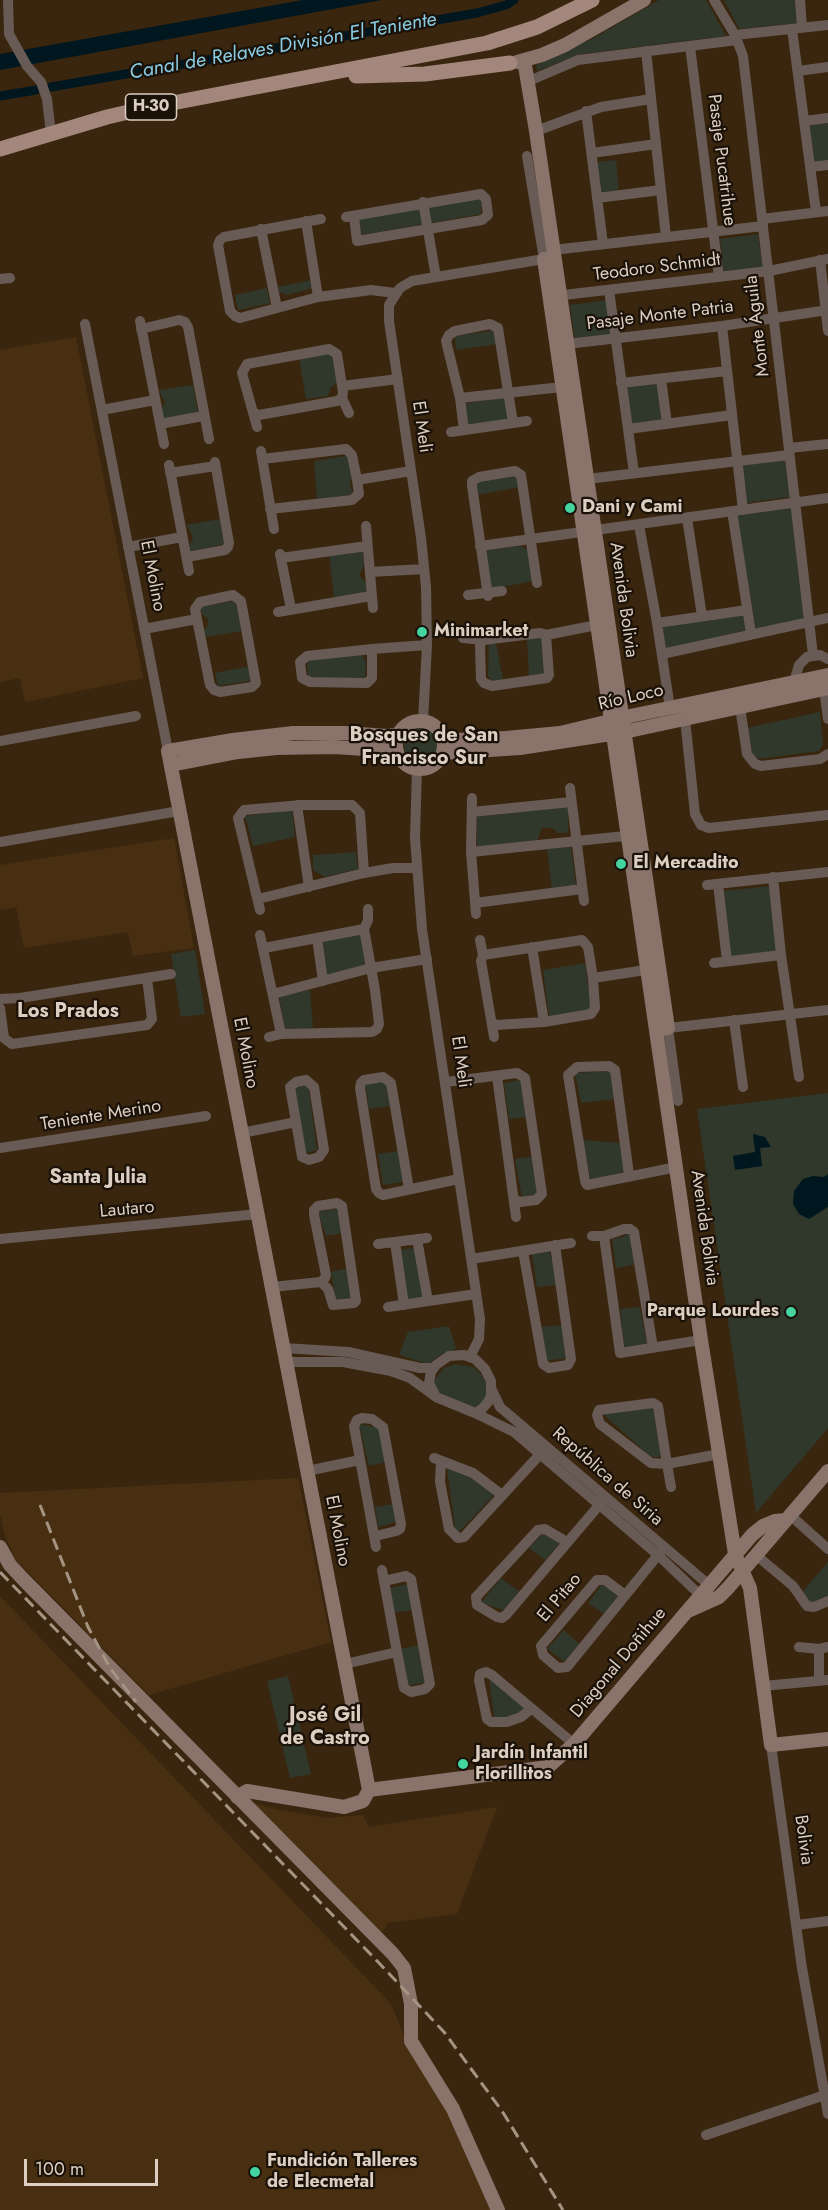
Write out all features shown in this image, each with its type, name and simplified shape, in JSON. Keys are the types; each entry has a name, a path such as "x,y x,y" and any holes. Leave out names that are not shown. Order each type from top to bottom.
{"main road":[{"name":"H-30","path":"0,149 107,117 146,108 495,41 537,27 592,0"},
{"path":"305,77 425,74 517,62"}],"street":[{"path":"8,0 9,34 27,66 41,82 47,99 51,134"},
{"path":"517,62 575,40 644,0"},
{"name":"Monte Águila","path":"714,0 736,37 743,56 813,655"},
{"path":"800,0 797,28 798,71 816,212"},
{"path":"529,81 578,60 690,46 828,24"},
{"name":"Pasaje Pucatrihue","path":"690,46 719,277"},
{"path":"646,51 666,237"},
{"name":"Avenida Bolivia","path":"517,62 529,81 537,131 562,387 589,532 618,726 662,1029 677,1167 701,1340 735,1554 742,1571"},
{"path":"798,71 828,68"},
{"path":"537,131 601,106 651,99"},
{"path":"586,111 603,244"},
{"path":"805,121 828,118"},
{"path":"592,153 656,144"},
{"name":"Avenida Bolivia","path":"527,156 549,254"},
{"path":"810,167 828,165"},
{"path":"597,198 661,190"},
{"path":"481,194 486,200 488,215 485,218 352,242 350,217 423,202 481,194"},
{"path":"423,202 436,277"},
{"path":"321,219 261,229 220,240 218,245 230,311 240,318 318,297 371,290 395,294 412,281 549,254 603,244 713,232 828,211"},
{"path":"306,221 318,297"},
{"path":"261,229 277,308"},
{"path":"824,259 828,331"},
{"name":"Teodoro Schmidt","path":"554,296 769,271 824,259"},
{"path":"609,290 634,473"},
{"name":"El Meli","path":"395,294 388,308 424,569 427,645 423,722"},
{"name":"Avenida Bolivia","path":"554,296 567,344 587,479 597,626 618,726"},
{"name":"Pasaje Monte Patria","path":"567,344 826,311"},
{"path":"164,444 141,325 179,320 185,322 188,327 208,439"},
{"name":"El Molino","path":"85,324 369,1790"},
{"path":"464,430 460,398 446,341 455,331 490,324 498,328 513,423"},
{"path":"722,326 738,462 738,511 751,633"},
{"path":"257,427 242,374 247,364 329,349 337,354 342,392 349,413"},
{"path":"621,383 727,371"},
{"path":"254,413 259,415 337,401 342,392 398,379"},
{"path":"661,379 667,424"},
{"path":"460,398 562,387"},
{"path":"102,410 155,400"},
{"path":"628,429 732,415"},
{"path":"160,424 203,416"},
{"path":"451,432 527,421"},
{"path":"587,479 738,462 828,444"},
{"path":"270,509 352,500 359,494 352,455 346,449 261,455 270,509 274,529"},
{"path":"187,557 225,550 228,547 215,464 170,469 189,571"},
{"path":"357,480 411,471"},
{"path":"487,594 472,481 478,477 514,471 519,472 522,477 537,583"},
{"path":"480,546 828,498"},
{"path":"687,518 702,616"},
{"path":"639,525 670,708"},
{"path":"278,612 372,602 366,526"},
{"path":"128,547 182,537"},
{"path":"291,609 280,556 367,546"},
{"path":"370,572 424,569"},
{"path":"468,595 502,591"},
{"path":"233,595 241,601 256,677 256,683 252,687 220,692 214,690 210,685 197,619 195,609 200,602 233,595"},
{"path":"657,623 747,610"},
{"path":"662,654 828,618"},
{"path":"144,629 197,619"},
{"path":"463,638 483,640 540,633 546,635 597,626"},
{"path":"483,640 480,645 481,679 484,684 492,686 547,678 549,675 546,635"},
{"path":"372,649 372,678 367,683 309,682 302,678 300,662 307,656 372,649 427,645"},
{"path":"794,682 799,665 807,657 820,655 828,659"},
{"name":"Río Loco","path":"442,753 514,749 618,726 670,708 828,675"},
{"path":"826,689 828,719"},
{"name":"Río Loco","path":"441,735 454,740 506,738 685,719 826,689"},
{"path":"740,707 747,754 754,764 761,766 820,759 828,754"},
{"path":"0,741 136,716"},
{"path":"685,719 695,814 700,825 709,828 828,815"},
{"path":"169,758 271,735 310,733 388,736 398,734 408,724 423,722 434,726 441,735 444,745 442,753 432,766 417,769 405,764 396,751 398,734"},
{"path":"169,758 276,748 334,747 396,751"},
{"name":"El Meli","path":"417,769 415,838 422,929 446,1082 480,1332 470,1357"},
{"path":"570,788 584,901"},
{"path":"472,798 471,852 476,908 582,889"},
{"path":"472,812 571,802"},
{"path":"364,873 360,813 352,805 297,805 244,810 240,813 238,818 259,905 309,887 364,873 393,868 417,868"},
{"path":"297,805 309,887"},
{"path":"0,842 179,811"},
{"path":"471,852 633,835"},
{"path":"727,961 712,884 828,872"},
{"path":"773,877 781,955 799,1077"},
{"path":"269,1037 281,1034 372,1032 376,1029 379,1024 364,929 368,920 368,909"},
{"path":"264,948 364,929"},
{"path":"261,935 281,1034"},
{"path":"317,938 323,981"},
{"path":"480,940 483,955 481,961 494,1037"},
{"path":"483,955 582,940 588,947 593,978 594,1012 544,1022 496,1024 492,1022"},
{"path":"532,947 544,1022"},
{"path":"714,963 781,955"},
{"path":"273,994 371,968 427,959"},
{"path":"593,978 653,968"},
{"path":"0,999 20,998 171,974"},
{"path":"0,1008 4,1038 12,1044 147,1025 152,1019 147,978"},
{"path":"678,1101 662,1029 828,1010"},
{"path":"734,1020 743,1087"},
{"path":"629,1175 615,1070 609,1066 577,1066 568,1075 587,1185 677,1167"},
{"path":"446,1082 517,1073 525,1078 542,1194 536,1200 520,1202 514,1199"},
{"path":"497,1076 516,1216"},
{"path":"409,1189 391,1083 383,1077 364,1080 360,1088 376,1189 383,1195 459,1179"},
{"path":"306,1080 314,1087 324,1150 319,1157 309,1160 302,1157 296,1122 290,1088 296,1082 306,1080"},
{"name":"Teniente Merino","path":"0,1148 206,1116"},
{"path":"242,1133 296,1122"},
{"path":"272,1287 321,1282 326,1275 314,1210 318,1206 337,1203 342,1206 356,1301 333,1305 328,1289 321,1282"},
{"name":"Lautaro","path":"0,1239 258,1214"},
{"path":"653,1348 634,1232 624,1229 598,1236 620,1353 653,1348 701,1340"},
{"path":"378,1244 422,1238 428,1301"},
{"path":"394,1242 405,1305"},
{"path":"471,1259 571,1243"},
{"path":"523,1251 543,1364 549,1368 568,1365 571,1359 555,1245"},
{"path":"388,1308 476,1294"},
{"path":"348,1352 420,1368 432,1368 449,1356 459,1354 470,1357 485,1369 492,1389 485,1406 475,1413 436,1397 410,1378 391,1371 285,1355 348,1352"},
{"path":"432,1368 429,1383 436,1397"},
{"name":"República de Siria","path":"492,1389 500,1407 544,1451 704,1590"},
{"path":"671,1487 668,1464 658,1406 656,1404 599,1410 597,1415 600,1424 651,1463 668,1464 719,1454"},
{"name":"República de Siria","path":"475,1413 507,1427 544,1451"},
{"path":"362,1418 372,1419 383,1427 401,1524 400,1529 376,1541 360,1460 354,1426 357,1420 362,1418"},
{"path":"502,1495 472,1473 438,1459 441,1491 449,1529 458,1538 464,1537 544,1451"},
{"path":"308,1471 360,1460"},
{"name":"Diagonal Doñihue","path":"686,1612 719,1597 828,1471"},
{"path":"567,1542 545,1529 538,1530 476,1597 477,1605 497,1617 502,1618 506,1615 603,1501"},
{"path":"788,1517 828,1549"},
{"name":"Diagonal Doñihue","path":"369,1790 540,1769 555,1762 574,1744 735,1554 763,1526 788,1517"},
{"path":"0,1547 10,1564 23,1579 404,1968 411,2004 411,2041 453,2109 498,2210"},
{"name":"El Pitao","path":"625,1595 605,1581 597,1580 541,1647 543,1655 558,1668 567,1667 661,1551"},
{"path":"756,1555 793,1586 807,1606 814,1607 828,1601"},
{"name":"Bolivia","path":"742,1571 750,1588 796,1925 828,2114"},
{"path":"383,1576 406,1576 411,1579 430,1684 428,1687 411,1692 404,1688 397,1652 383,1576"},
{"path":"763,1686 823,1680 823,1648 800,1647"},
{"path":"345,1664 397,1652"},
{"path":"531,1709 521,1717 507,1722 491,1722 487,1719 479,1680 480,1674 486,1672 492,1675 574,1744"},
{"path":"771,1745 828,1739"},
{"path":"237,1797 247,1791 344,1807 363,1801 369,1790"},
{"path":"796,1925 828,1921"},
{"path":"706,2135 826,2094"},
{"path":"488,2186 492,2210"}],"shaded area":[{"path":"76,337 143,678 25,702 20,678 0,682 0,350"},
{"path":"174,838 194,948 133,956 128,932 24,948 16,907 0,910 0,865"},
{"path":"298,1478 331,1642 149,1695 15,1559 5,1535 0,1514 0,1493"},
{"path":"0,1596 392,2005 408,2047 455,2123 492,2210 0,2210"},
{"path":"254,1804 274,1809 327,1818 363,1815 369,1827 497,1807 457,1914 386,1923 386,1927 378,1936"}],"green space":[{"path":"659,0 706,0 726,36 580,54 537,71 536,65 594,38"},
{"path":"724,0 796,0 798,23 739,29"},
{"path":"828,123 828,164 815,165 809,126"},
{"path":"616,160 619,194 602,197 597,162"},
{"path":"482,196 481,214 362,235 358,218"},
{"path":"758,234 763,268 724,273 720,239"},
{"path":"312,280 313,288 287,295 279,292 278,287"},
{"path":"267,288 270,303 238,310 235,295"},
{"path":"608,300 613,338 575,341 570,305"},
{"path":"497,330 497,344 456,350 455,336"},
{"path":"331,352 337,383 331,387 328,396 306,399 299,357"},
{"path":"658,384 661,420 631,424 627,386"},
{"path":"193,385 198,413 163,419 161,408 165,403 159,390"},
{"path":"507,396 511,420 466,426 464,404"},
{"path":"351,455 354,476 350,481 351,490 357,494 317,499 314,461"},
{"path":"785,459 790,497 745,503 741,465"},
{"path":"518,475 519,487 478,495 476,482"},
{"path":"791,506 806,618 756,630 737,514"},
{"path":"220,519 225,544 190,551 189,545 193,540 186,525"},
{"path":"521,546 529,551 534,581 491,589 484,550"},
{"path":"363,548 364,565 359,575 367,584 367,593 334,597 329,554"},
{"path":"237,600 243,631 206,637 204,630 208,626 208,619 201,613 200,607"},
{"path":"744,613 746,630 666,650 662,625"},
{"path":"543,638 547,674 529,676 527,639"},
{"path":"496,643 503,680 493,683 488,676 489,644"},
{"path":"359,652 366,661 365,678 308,677 307,660"},
{"path":"250,666 254,680 218,686 215,673"},
{"path":"820,712 823,745 819,751 757,759 753,754 747,728"},
{"path":"421,728 433,733 438,745 433,757 421,762 409,757 404,745 409,733"},
{"path":"568,806 568,833 558,833 552,828 542,828 537,841 477,847 477,817"},
{"path":"292,810 295,837 253,846 245,816"},
{"path":"571,847 576,886 552,889 547,849"},
{"path":"356,852 358,869 325,877 313,870 313,855"},
{"path":"771,886 778,952 730,957 722,891"},
{"path":"361,930 367,966 325,975 319,939"},
{"path":"195,950 205,1014 181,1017 171,954"},
{"path":"585,963 592,1010 549,1017 543,970"},
{"path":"310,990 313,1028 285,1029 279,996"},
{"path":"612,1071 615,1099 581,1103 575,1073"},
{"path":"387,1080 390,1106 369,1109 365,1082"},
{"path":"521,1080 527,1117 509,1119 504,1083"},
{"path":"308,1084 317,1150 306,1153 294,1086"},
{"name":"Parque Lourdes","path":"828,1093 828,1428 756,1513 697,1109"},
{"path":"582,1140 621,1143 624,1171 591,1182"},
{"path":"398,1151 403,1182 383,1185 378,1154"},
{"path":"534,1156 539,1194 522,1197 515,1159"},
{"path":"340,1208 343,1233 326,1236 318,1212"},
{"path":"631,1231 637,1264 616,1268 612,1239 623,1237"},
{"path":"415,1248 424,1297 408,1300 399,1250"},
{"path":"550,1252 557,1285 537,1287 532,1254"},
{"path":"349,1268 354,1300 336,1300 331,1272"},
{"path":"640,1307 647,1344 624,1347 620,1309"},
{"path":"562,1325 567,1358 545,1361 540,1327"},
{"path":"449,1326 456,1348 450,1352 443,1353 428,1364 399,1355 408,1332"},
{"path":"455,1364 474,1367 484,1377 488,1388 485,1399 474,1409 437,1392 435,1379 444,1368"},
{"path":"653,1404 661,1457 651,1457 604,1415 605,1411"},
{"path":"359,1424 381,1428 387,1462 369,1466"},
{"path":"447,1468 472,1474 494,1495 456,1535"},
{"path":"393,1504 397,1522 378,1527 375,1507"},
{"path":"546,1530 561,1542 545,1560 529,1548"},
{"path":"828,1562 828,1598 819,1603 807,1601 803,1591"},
{"path":"501,1578 520,1592 503,1610 481,1603"},
{"path":"408,1584 412,1610 393,1613 389,1588"},
{"path":"602,1584 620,1596 604,1614 588,1603"},
{"path":"564,1630 579,1644 565,1662 547,1649"},
{"path":"420,1645 428,1682 406,1686 400,1649"},
{"path":"288,1676 311,1774 290,1778 267,1681"},
{"path":"489,1676 525,1708 521,1715 506,1720 494,1717"}],"water":[{"path":"303,0 382,0 0,70 0,54"},
{"path":"753,1134 765,1137 771,1147 760,1148 762,1166 735,1170 733,1156 755,1152"},
{"path":"828,1174 828,1207 809,1219 799,1214 793,1204 794,1191 803,1179 813,1176 824,1177"}],"waterway":[{"name":"Canal de Relaves División El Teniente","path":"51,87 477,13 506,5 514,0"},
{"name":"Canal de Relaves División El Teniente","path":"0,96 36,90"}],"railway":[{"path":"40,1505 88,1627 110,1668 136,1702"},
{"path":"0,1572 444,2032 502,2111 563,2210"}],"place":[{"name":"Dani y Cami","path":"570,508"},
{"name":"Minimarket","path":"422,632"},
{"name":"El Mercadito","path":"621,864"},
{"name":"Parque Lourdes","path":"791,1312"},
{"name":"Jardín Infantil Florillitos","path":"463,1764"},
{"name":"Fundición Talleres de Elecmetal","path":"255,2172"}],"district":[{"name":"Bosques de San Francisco Sur","path":"424,748"},
{"name":"Los Prados","path":"68,1012"},
{"name":"Santa Julia","path":"98,1178"},
{"name":"José Gil de Castro","path":"325,1728"}]}
